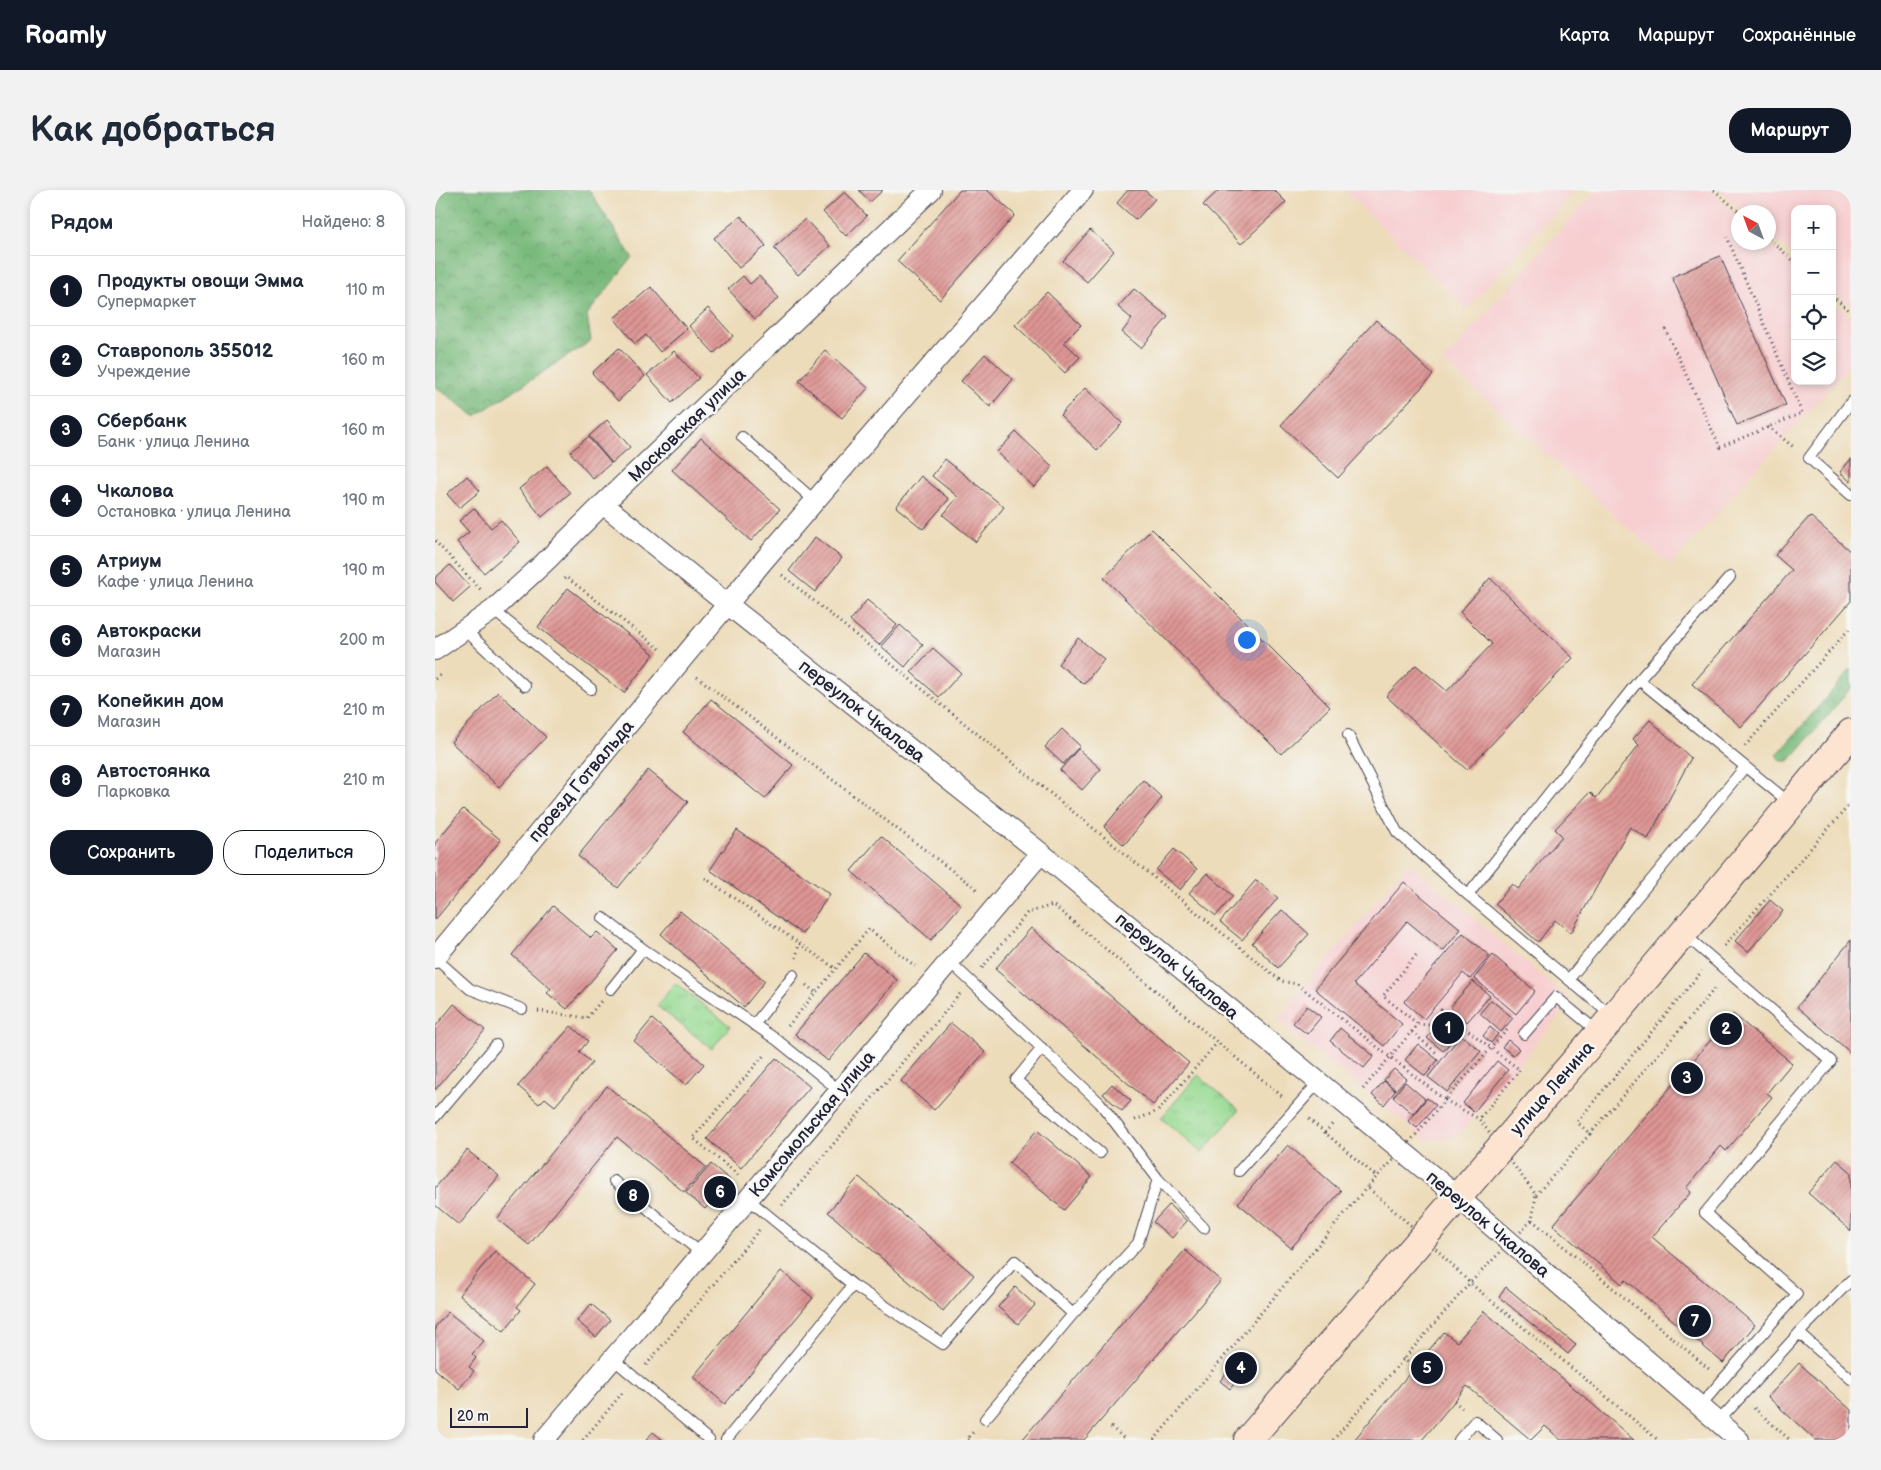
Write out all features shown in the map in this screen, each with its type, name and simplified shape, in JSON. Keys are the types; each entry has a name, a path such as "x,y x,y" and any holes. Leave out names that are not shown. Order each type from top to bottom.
{"main road":[{"name":"улица Ленина","path":"1248,1440 1606,1025 1851,733"}],"street":[{"name":"Московская улица","path":"435,650 465,630 488,601 545,562 603,504 931,190"},
{"path":"727,604 1083,190"},
{"name":"переулок Чкалова","path":"603,504 1041,853 1458,1197 1739,1440"},
{"name":"проезд Готвальда","path":"435,958 727,604"},
{"name":"Комсомольская улица","path":"544,1440 1041,853"}],"lane":[{"path":"1851,402 1809,458 1851,494"},
{"path":"742,437 815,501"},
{"path":"1468,895 1639,680 1729,576"},
{"path":"488,601 591,689"},
{"path":"465,630 525,686"},
{"path":"1639,680 1791,804"},
{"path":"1348,735 1397,832 1468,895 1569,979 1606,1025"},
{"path":"1569,979 1745,767"},
{"path":"603,918 643,949 777,1040 840,1091"},
{"path":"1683,934 1710,962 1831,1061 1705,1212 1797,1294 1700,1406"},
{"path":"611,989 643,949"},
{"path":"435,958 470,989 522,1009"},
{"path":"949,961 1100,1103 1158,1179 1204,1228"},
{"path":"755,1024 793,974"},
{"path":"1524,1034 1556,996 1606,1025"},
{"path":"435,1117 496,1045"},
{"path":"1042,1048 1016,1080 1100,1153"},
{"path":"1239,1170 1318,1083"},
{"path":"985,1419 1073,1314 1138,1243 1158,1179"},
{"path":"614,1181 702,1254"},
{"path":"748,1199 853,1285 943,1344 1015,1261 1073,1314"},
{"path":"1718,1422 1799,1333 1851,1280"},
{"path":"726,1440 853,1285"},
{"path":"1799,1333 1851,1379"},
{"path":"613,1359 709,1440"},
{"path":"1459,1440 1475,1421 1497,1440"}],"path":[{"path":"1714,190 1731,205"},
{"path":"1665,329 1720,447 1802,413 1727,237"},
{"path":"1776,244 1791,258"},
{"path":"1836,299 1851,312"},
{"path":"1768,427 1809,458"},
{"path":"435,541 488,601"},
{"path":"764,560 1281,981 1297,984 1445,1100 1509,1027"},
{"path":"559,583 566,577 997,905 1018,924"},
{"path":"1734,759 1851,627"},
{"path":"435,679 482,646"},
{"path":"1590,1134 1577,1122 1710,962 1851,803"},
{"path":"705,878 836,969"},
{"path":"583,1440 971,981 1027,912 1053,905 1377,1177"},
{"path":"1416,955 1383,996 1418,1024 1429,1025 1441,1010 1520,1070 1479,1119"},
{"path":"1536,1195 1723,979 1710,962"},
{"path":"522,1009 587,1018 611,989"},
{"path":"1325,1133 1418,1024"},
{"path":"1412,1032 1438,1054"},
{"path":"1118,1127 1158,1111 1217,1043"},
{"path":"1154,1440 1367,1188"},
{"path":"1532,1220 1722,1380"},
{"path":"1333,1440 1470,1283 1658,1440"},
{"path":"1403,1358 1414,1368"},
{"path":"1741,1397 1790,1440"},
{"path":"1111,1427 1126,1440"}],"shaded area":[{"path":"1344,190 1575,190 1467,309"},
{"path":"1597,190 1710,190 1731,210 1731,250 1776,250 1791,263 1791,385 1832,385 1670,565 1443,361"},
{"path":"1719,190 1851,190 1851,308 1836,295 1836,205 1791,205 1791,254 1776,240 1776,205 1736,205"},
{"path":"1836,304 1851,317 1851,364 1836,381"},
{"path":"1409,863 1571,1001 1457,1137 1426,1140 1277,1020"}],"green space":[{"path":"435,190 589,190 632,257 587,315 591,341 475,416 435,386"},
{"path":"1851,669 1851,688 1789,761 1780,761 1777,755"},
{"path":"675,983 730,1026 712,1049 657,1006"},
{"path":"1198,1075 1239,1110 1202,1153 1161,1118"}],"building":[{"path":"859,190 883,190 870,202"},
{"path":"960,190 987,190 1015,215 940,300 897,261"},
{"path":"1128,190 1144,190 1155,199 1136,220 1117,203"},
{"path":"1219,190 1274,190 1286,202 1241,244 1203,205"},
{"path":"845,192 867,216 846,236 823,212"},
{"path":"741,216 766,246 739,268 714,238"},
{"path":"805,219 830,246 798,275 774,248"},
{"path":"1090,230 1114,251 1087,282 1063,261"},
{"path":"1720,256 1786,405 1737,425 1672,277"},
{"path":"743,276 750,284 759,276 779,298 755,319 728,289"},
{"path":"651,287 687,329 660,352 646,335 635,344 614,318"},
{"path":"1134,289 1168,317 1141,348 1122,332 1132,319 1118,307"},
{"path":"1047,292 1081,325 1064,342 1080,357 1065,373 1015,325"},
{"path":"708,308 733,336 714,353 689,326"},
{"path":"1376,320 1433,375 1338,478 1281,425"},
{"path":"619,348 645,376 618,401 592,373"},
{"path":"825,350 868,388 842,418 799,381"},
{"path":"674,351 699,378 672,403 647,375"},
{"path":"985,354 1013,379 990,407 961,381"},
{"path":"1085,388 1122,423 1097,450 1060,415"},
{"path":"607,420 630,447 612,463 589,436"},
{"path":"1016,432 1053,467 1034,487 997,452"},
{"path":"588,437 611,463 593,479 570,452"},
{"path":"701,438 780,509 751,541 672,470"},
{"path":"945,459 1004,507 976,542 943,515 958,497 932,476"},
{"path":"1851,459 1851,482 1840,472"},
{"path":"547,466 570,493 542,517 519,489"},
{"path":"467,476 480,491 459,508 447,494"},
{"path":"921,476 949,499 923,529 896,507"},
{"path":"474,508 491,528 501,520 520,542 484,573 457,542 469,532 459,521"},
{"path":"1810,516 1851,552 1851,601 1741,727 1692,684 1792,570 1775,555"},
{"path":"1152,529 1330,707 1281,754 1104,578"},
{"path":"815,537 842,558 815,592 789,571"},
{"path":"450,565 470,587 453,602 435,582 435,578"},
{"path":"1490,578 1573,658 1467,770 1386,696 1416,665 1447,691 1492,644 1460,612"},
{"path":"568,588 654,654 624,693 538,627"},
{"path":"867,600 897,625 879,645 850,621"},
{"path":"900,625 923,645 905,667 881,646"},
{"path":"1078,638 1104,659 1084,684 1058,664"},
{"path":"933,648 961,673 939,697 911,672"},
{"path":"498,692 546,737 499,787 451,742"},
{"path":"711,699 793,765 765,799 683,732"},
{"path":"1650,720 1691,758 1648,839 1630,827 1571,933 1555,920 1538,942 1495,904 1512,884 1518,889 1562,836 1555,829 1590,792 1596,798 1639,745 1633,739"},
{"path":"1062,729 1080,746 1063,764 1045,747"},
{"path":"1078,749 1101,769 1082,790 1060,770"},
{"path":"648,770 688,802 618,888 578,856"},
{"path":"1143,780 1162,798 1124,845 1104,827"},
{"path":"463,809 501,840 435,920 435,843"},
{"path":"737,830 830,894 802,934 710,870"},
{"path":"881,836 961,905 931,940 851,871"},
{"path":"1174,849 1197,869 1180,890 1156,870"},
{"path":"1207,873 1233,896 1216,916 1189,893"},
{"path":"1256,880 1278,898 1242,940 1220,922"},
{"path":"1404,882 1461,929 1443,951 1407,921 1354,984 1402,1024 1384,1046 1315,989"},
{"path":"1770,900 1783,911 1748,952 1735,941"},
{"path":"553,906 591,938 597,932 618,950 567,1009 547,993 551,989 512,955"},
{"path":"1282,910 1309,934 1278,968 1252,943"},
{"path":"680,911 765,981 744,1007 661,934"},
{"path":"1031,928 1189,1063 1153,1105 995,969"},
{"path":"1463,933 1490,956 1470,979 1463,973 1424,1019 1404,1002"},
{"path":"1851,940 1851,1053 1797,1007"},
{"path":"864,953 897,980 828,1061 795,1034"},
{"path":"1493,955 1535,991 1516,1014 1474,978"},
{"path":"1473,981 1490,996 1467,1022 1450,1007"},
{"path":"1491,1000 1513,1018 1501,1032 1480,1013"},
{"path":"454,1004 485,1030 435,1090 435,1027"},
{"path":"1307,1006 1321,1017 1307,1034 1293,1023"},
{"path":"1733,1014 1792,1063 1767,1093 1772,1097 1726,1151 1721,1146 1686,1188 1691,1192 1652,1237 1755,1325 1723,1363 1626,1280 1622,1284 1553,1225"},
{"path":"652,1019 704,1064 686,1085 634,1041"},
{"path":"1441,1021 1457,1034 1443,1051 1427,1038"},
{"path":"951,1023 985,1052 934,1110 901,1081"},
{"path":"571,1026 588,1041 579,1052 592,1063 555,1106 545,1098 539,1104 518,1086"},
{"path":"1490,1027 1498,1034 1491,1043 1483,1036"},
{"path":"1340,1028 1374,1056 1364,1068 1330,1041"},
{"path":"1461,1035 1481,1051 1447,1092 1428,1077"},
{"path":"1508,1040 1519,1049 1513,1055 1502,1047"},
{"path":"1418,1044 1438,1060 1425,1076 1405,1060"},
{"path":"776,1058 810,1087 741,1168 707,1139"},
{"path":"1497,1061 1508,1070 1474,1112 1463,1103"},
{"path":"1394,1069 1406,1079 1396,1090 1384,1080"},
{"path":"1384,1081 1395,1091 1384,1105 1372,1095"},
{"path":"1405,1082 1425,1099 1413,1114 1393,1097"},
{"path":"1112,1084 1131,1101 1122,1111 1103,1094"},
{"path":"607,1086 706,1167 684,1192 617,1137 529,1245 497,1219"},
{"path":"1427,1098 1436,1105 1417,1128 1408,1121"},
{"path":"1037,1130 1092,1177 1064,1210 1009,1163"},
{"path":"1288,1145 1341,1191 1291,1248 1238,1203"},
{"path":"467,1150 499,1176 459,1225 435,1205 435,1188"},
{"path":"1837,1160 1851,1172 1851,1231 1808,1193"},
{"path":"711,1164 730,1180 705,1209 686,1193"},
{"path":"859,1177 974,1275 943,1311 828,1212"},
{"path":"1169,1205 1187,1221 1172,1238 1153,1222"},
{"path":"1185,1250 1221,1281 1084,1440 1022,1440"},
{"path":"495,1251 535,1284 517,1307 521,1310 504,1331 459,1295"},
{"path":"781,1271 813,1298 725,1404 693,1377"},
{"path":"1015,1287 1035,1305 1018,1324 998,1307"},
{"path":"1506,1287 1576,1345 1568,1354 1499,1297"},
{"path":"591,1304 610,1320 596,1337 577,1321"},
{"path":"1484,1311 1634,1440 1561,1440 1545,1426 1531,1440 1467,1386 1422,1440 1354,1440 1444,1332 1457,1342"},
{"path":"448,1312 484,1341 472,1354 476,1358 469,1367 474,1371 459,1389 435,1369 435,1327"},
{"path":"1243,1352 1253,1360 1230,1389 1220,1381"},
{"path":"1799,1363 1851,1410 1851,1440 1815,1440 1768,1397"},
{"path":"653,1432 663,1440 646,1440"}],"place":[{"name":"Продукты овощи Эмма","path":"1448,1028"},
{"name":"Ставрополь 355012","path":"1726,1029"},
{"name":"Сбербанк","path":"1687,1078"},
{"name":"Автокраски","path":"720,1192"},
{"name":"Автостоянка","path":"633,1196"},
{"name":"Копейкин дом","path":"1695,1321"},
{"name":"Чкалова","path":"1241,1368"},
{"name":"Атриум","path":"1427,1368"}]}
